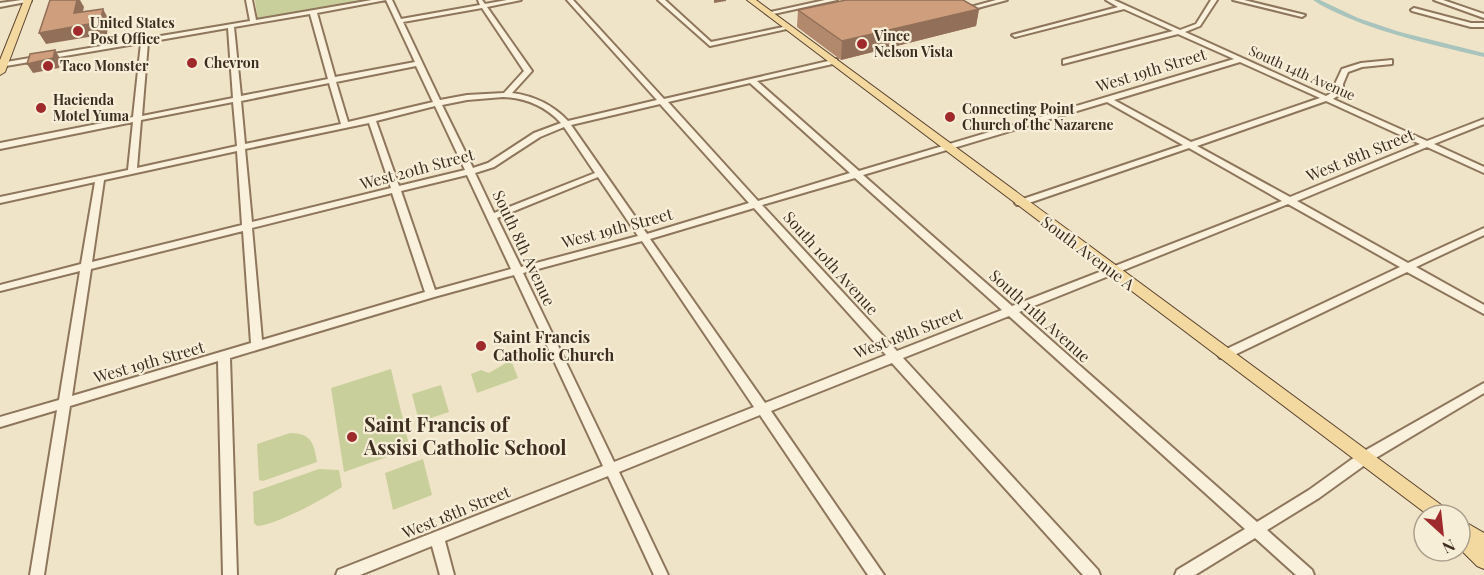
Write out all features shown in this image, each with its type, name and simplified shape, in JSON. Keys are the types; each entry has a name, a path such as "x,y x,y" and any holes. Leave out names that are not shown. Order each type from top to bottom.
{"main road":[{"path":"1,67 28,0"},
{"name":"South Avenue A","path":"751,0 1423,503"},
{"path":"1472,548 1484,560"}],"street":[{"path":"0,5 28,0"},
{"path":"249,0 253,22"},
{"path":"1,67 383,0"},
{"name":"South 8th Avenue","path":"389,0 661,575"},
{"path":"399,21 482,3 518,0"},
{"name":"South 10th Avenue","path":"570,0 1093,575"},
{"path":"661,0 710,44 788,28"},
{"path":"769,13 834,0"},
{"path":"970,8 1004,0"},
{"name":"South 14th Avenue","path":"1109,0 1484,170"},
{"path":"1066,62 1198,25 1214,0"},
{"path":"1236,0 1302,15"},
{"path":"1437,0 1484,16"},
{"path":"482,3 528,71 506,94"},
{"path":"1015,35 1124,7"},
{"path":"1414,10 1471,25 1484,25"},
{"path":"313,12 345,126"},
{"path":"231,26 257,346"},
{"path":"132,172 145,40"},
{"name":"West 19th Street","path":"0,422 431,294 643,238 1240,60"},
{"name":"West 20th Street","path":"0,288 471,171 500,160 537,135 566,124 834,61"},
{"path":"1020,203 1326,99 1339,92 1339,84 1345,71 1361,65 1389,62"},
{"path":"0,146 419,63"},
{"name":"South 11th Avenue","path":"752,81 1307,575"},
{"path":"0,200 345,126 461,98 506,94 541,102 554,110 566,124 877,575"},
{"path":"1107,99 1484,310"},
{"path":"372,120 431,294"},
{"name":"West 18th Street","path":"343,575 1289,201 1484,121"},
{"path":"492,217 599,174"},
{"path":"37,575 100,179"},
{"path":"1224,355 1484,231"},
{"path":"224,356 230,575"},
{"path":"1182,575 1257,530 1364,458 1484,387"},
{"path":"437,537 447,575"}],"green space":[{"path":"255,0 373,0 258,20"},
{"path":"511,360 518,378 477,393 471,374 481,370 489,373"},
{"path":"391,369 410,449 344,472 331,388"},
{"path":"441,385 449,412 419,422 412,394"},
{"path":"290,433 303,435 311,441 317,462 263,481 259,480 257,444"},
{"path":"423,459 432,495 393,510 385,473"},
{"path":"319,469 339,470 342,487 313,504 276,521 257,526 254,523 253,492"}],"building":[{"path":"50,0 77,0 74,13 103,9 100,22 39,33"},
{"path":"846,0 963,0 979,9 842,41 798,10"},
{"path":"55,50 53,58 27,64 30,54"}],"waterway":[{"path":"1316,0 1377,27 1484,55"}],"place":[{"name":"United States Post Office","path":"78,31"},
{"name":"Vince Nelson Vista","path":"862,44"},
{"name":"Chevron","path":"192,63"},
{"name":"Taco Monster","path":"48,66"},
{"name":"Hacienda Motel Yuma","path":"41,108"},
{"name":"Connecting Point Church of the Nazarene","path":"950,117"},
{"name":"Saint Francis Catholic Church","path":"481,346"},
{"name":"Saint Francis of Assisi Catholic School","path":"352,437"}]}
